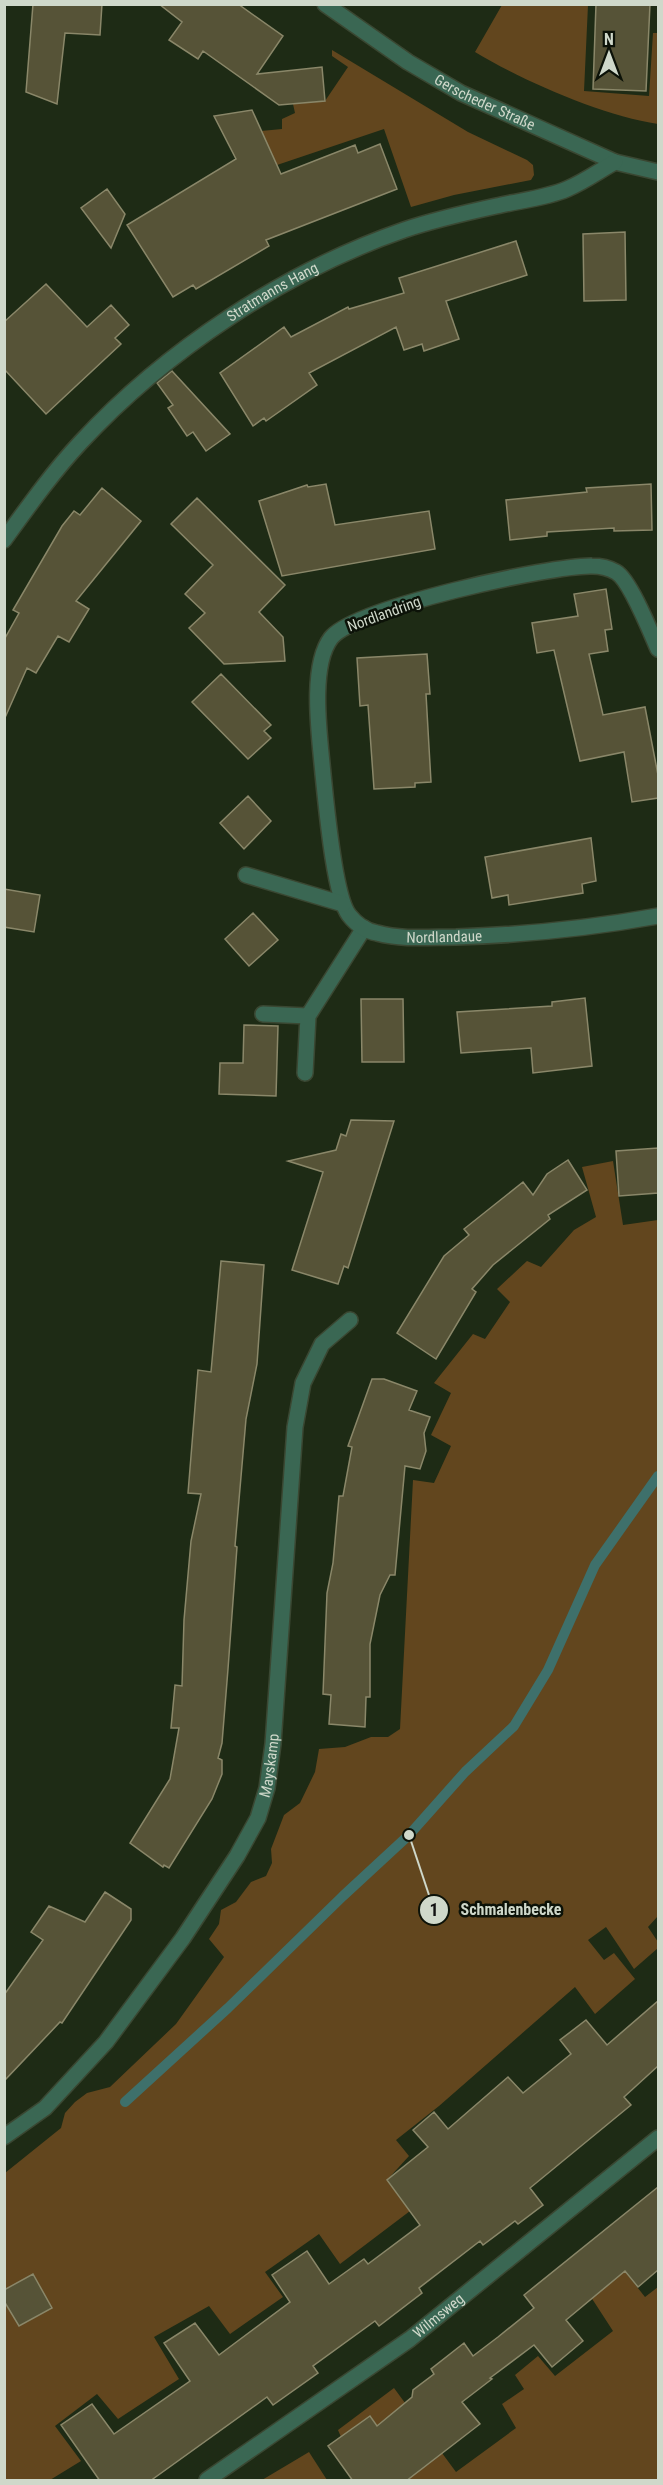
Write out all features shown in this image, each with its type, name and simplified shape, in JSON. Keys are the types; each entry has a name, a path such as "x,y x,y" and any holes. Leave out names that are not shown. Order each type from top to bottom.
{"street":[{"name":"Gerscheder Straße","path":"325,4 408,62 461,93 615,162 658,172"},
{"name":"Stratmanns Hang","path":"4,540 50,478 136,388 213,329 284,284 353,250 403,231 441,219 553,194 581,183 615,162"},
{"name":"Nordlandring","path":"342,904 323,776 319,687 321,661 331,638 338,631 364,619 448,592 534,573 591,566 610,569 621,576 658,650"},
{"path":"246,875 342,904 354,921 364,928 308,1016 305,1074"},
{"name":"Nordlandaue","path":"364,928 394,936 502,936 581,929 658,916"},
{"path":"263,1014 308,1016"},
{"name":"Mayskamp","path":"4,2137 45,2108 106,2042 183,1938 237,1856 258,1818 267,1788 273,1744 295,1427 303,1383 322,1344 350,1320"},
{"name":"Wilmsweg","path":"207,2481 410,2339 658,2138"}],"shaded area":[{"path":"502,5 588,5 584,91 649,96 653,33 658,33 658,124 636,120 564,96 475,52"},
{"path":"332,50 468,132 527,160 533,165 534,175 531,180 454,195 411,207 384,129 277,165 261,131 282,129 282,119 295,113 293,104 325,101 348,67 332,56"},
{"path":"613,1161 623,1225 658,1220 658,1916 648,1927 658,1942 658,1948 634,1969 606,1927 588,1940 604,1960 614,1953 635,1979 595,2014 575,1987 439,2106 396,2140 409,2156 387,2180 410,2211 340,2264 319,2234 265,2272 283,2297 230,2334 209,2306 154,2337 179,2379 118,2419 97,2394 55,2426 81,2461 50,2480 5,2480 5,2173 61,2128 65,2113 75,2102 87,2093 110,2087 176,2024 224,1957 209,1939 219,1924 221,1910 236,1902 251,1882 266,1876 272,1863 271,1849 284,1815 300,1803 315,1772 319,1749 345,1747 371,1737 388,1737 400,1729 413,1480 434,1483 451,1446 431,1435 451,1393 434,1383 473,1334 485,1339 510,1302 497,1289 527,1261 541,1267 574,1230 596,1217 582,1167"},
{"path":"607,2249 645,2297 658,2287 658,2480 402,2480 341,2437 338,2430 394,2388 456,2472 516,2428 502,2404 524,2389 515,2375 538,2356 555,2376 613,2331 576,2274"},
{"path":"309,2452 327,2480 262,2480"}],"building":[{"path":"33,4 102,4 100,35 65,33 57,104 26,92"},
{"path":"159,4 238,4 283,36 257,74 322,67 325,101 279,105 203,51 198,59 169,40 182,22"},
{"path":"596,4 650,4 646,91 593,89"},
{"path":"252,110 281,174 355,145 358,153 380,144 397,189 266,240 269,246 196,289 193,285 173,297 127,225 236,159 214,116"},
{"path":"107,189 125,214 111,248 81,208"},
{"path":"625,232 626,300 584,301 583,234"},
{"path":"516,241 527,275 446,301 459,339 424,351 422,344 404,350 396,327 309,373 317,385 266,421 264,418 253,426 220,373 284,327 291,337 348,307 349,309 404,293 399,278"},
{"path":"46,284 87,327 111,305 129,325 115,338 121,344 46,414 4,369 4,322"},
{"path":"172,371 230,434 206,451 193,432 187,436 168,408 173,405 157,383"},
{"path":"326,484 335,525 429,511 435,549 282,576 259,501 307,485 308,487"},
{"path":"651,484 652,530 614,531 614,528 547,532 547,536 510,540 506,500 587,492 586,488"},
{"path":"102,488 141,521 76,601 89,609 69,642 58,636 36,673 27,668 4,720 4,640 19,613 13,610 62,526 74,511 80,515"},
{"path":"197,498 285,585 259,612 283,637 285,661 224,664 189,628 205,613 185,594 213,565 171,524"},
{"path":"606,589 612,629 605,630 608,651 589,654 603,715 645,707 658,775 658,798 632,802 624,752 580,761 554,650 537,653 532,623 578,616 574,594"},
{"path":"427,654 430,694 426,694 431,782 415,783 415,787 374,789 368,705 360,706 357,658"},
{"path":"221,674 271,725 264,731 271,738 248,759 192,702"},
{"path":"248,796 271,821 244,849 220,823"},
{"path":"591,838 596,881 582,884 583,893 509,905 508,895 492,898 485,857"},
{"path":"4,889 40,895 34,932 4,927"},
{"path":"253,913 278,940 249,966 225,939"},
{"path":"585,998 592,1066 533,1073 531,1048 461,1053 457,1012 552,1006 552,1002"},
{"path":"361,999 403,999 404,1062 362,1062"},
{"path":"244,1025 278,1026 276,1096 219,1094 220,1063 243,1063"},
{"path":"351,1120 394,1121 348,1268 344,1266 338,1284 292,1270 323,1172 288,1161 336,1150 341,1134 346,1136"},
{"path":"658,1148 658,1193 619,1196 616,1151"},
{"path":"568,1160 587,1190 548,1215 550,1219 493,1265 472,1289 476,1292 436,1359 397,1333 444,1256 469,1235 464,1229 523,1182 533,1195 547,1174"},
{"path":"221,1261 264,1265 257,1364 246,1419 235,1546 237,1547 228,1669 222,1743 218,1758 222,1760 222,1774 212,1799 169,1868 164,1865 163,1867 130,1843 170,1779 179,1728 171,1728 175,1685 182,1686 184,1620 191,1541 201,1494 188,1493 198,1370 211,1372"},
{"path":"372,1379 384,1379 417,1391 409,1410 430,1417 424,1433 426,1451 420,1469 405,1466 395,1575 390,1575 380,1595 370,1644 370,1697 366,1697 365,1727 329,1724 331,1695 323,1694 327,1593 333,1563 339,1496 343,1496 352,1447 348,1446"},
{"path":"105,1892 131,1909 131,1920 62,2023 60,2022 4,2081 4,1995 43,1940 31,1932 49,1906 85,1922"},
{"path":"658,2001 658,2066 624,2097 631,2105 530,2188 543,2205 518,2224 515,2221 483,2245 480,2241 419,2288 422,2293 379,2326 375,2321 313,2366 318,2373 273,2405 267,2397 150,2481 100,2481 61,2425 92,2404 114,2434 190,2381 164,2343 195,2323 219,2355 290,2302 272,2275 307,2251 329,2284 364,2259 368,2264 420,2225 387,2180 428,2147 413,2130 434,2112 448,2129 508,2077 523,2093 571,2054 560,2040 586,2020 607,2045"},
{"path":"658,2187 658,2270 638,2287 625,2271 566,2320 583,2341 552,2367 534,2345 490,2378 492,2379 462,2402 480,2424 406,2481 353,2481 328,2446 370,2416 377,2426 412,2397 413,2390 434,2374 431,2369 464,2343 473,2356 498,2337 534,2308 524,2295"},
{"path":"33,2274 52,2308 19,2326 4,2301 4,2290"}],"waterway":[{"path":"125,2102 228,2008 409,1835 465,1772 514,1726 548,1670 595,1565 658,1476"}],"place":[{"name":"Schmalenbecke","path":"409,1835"}]}
